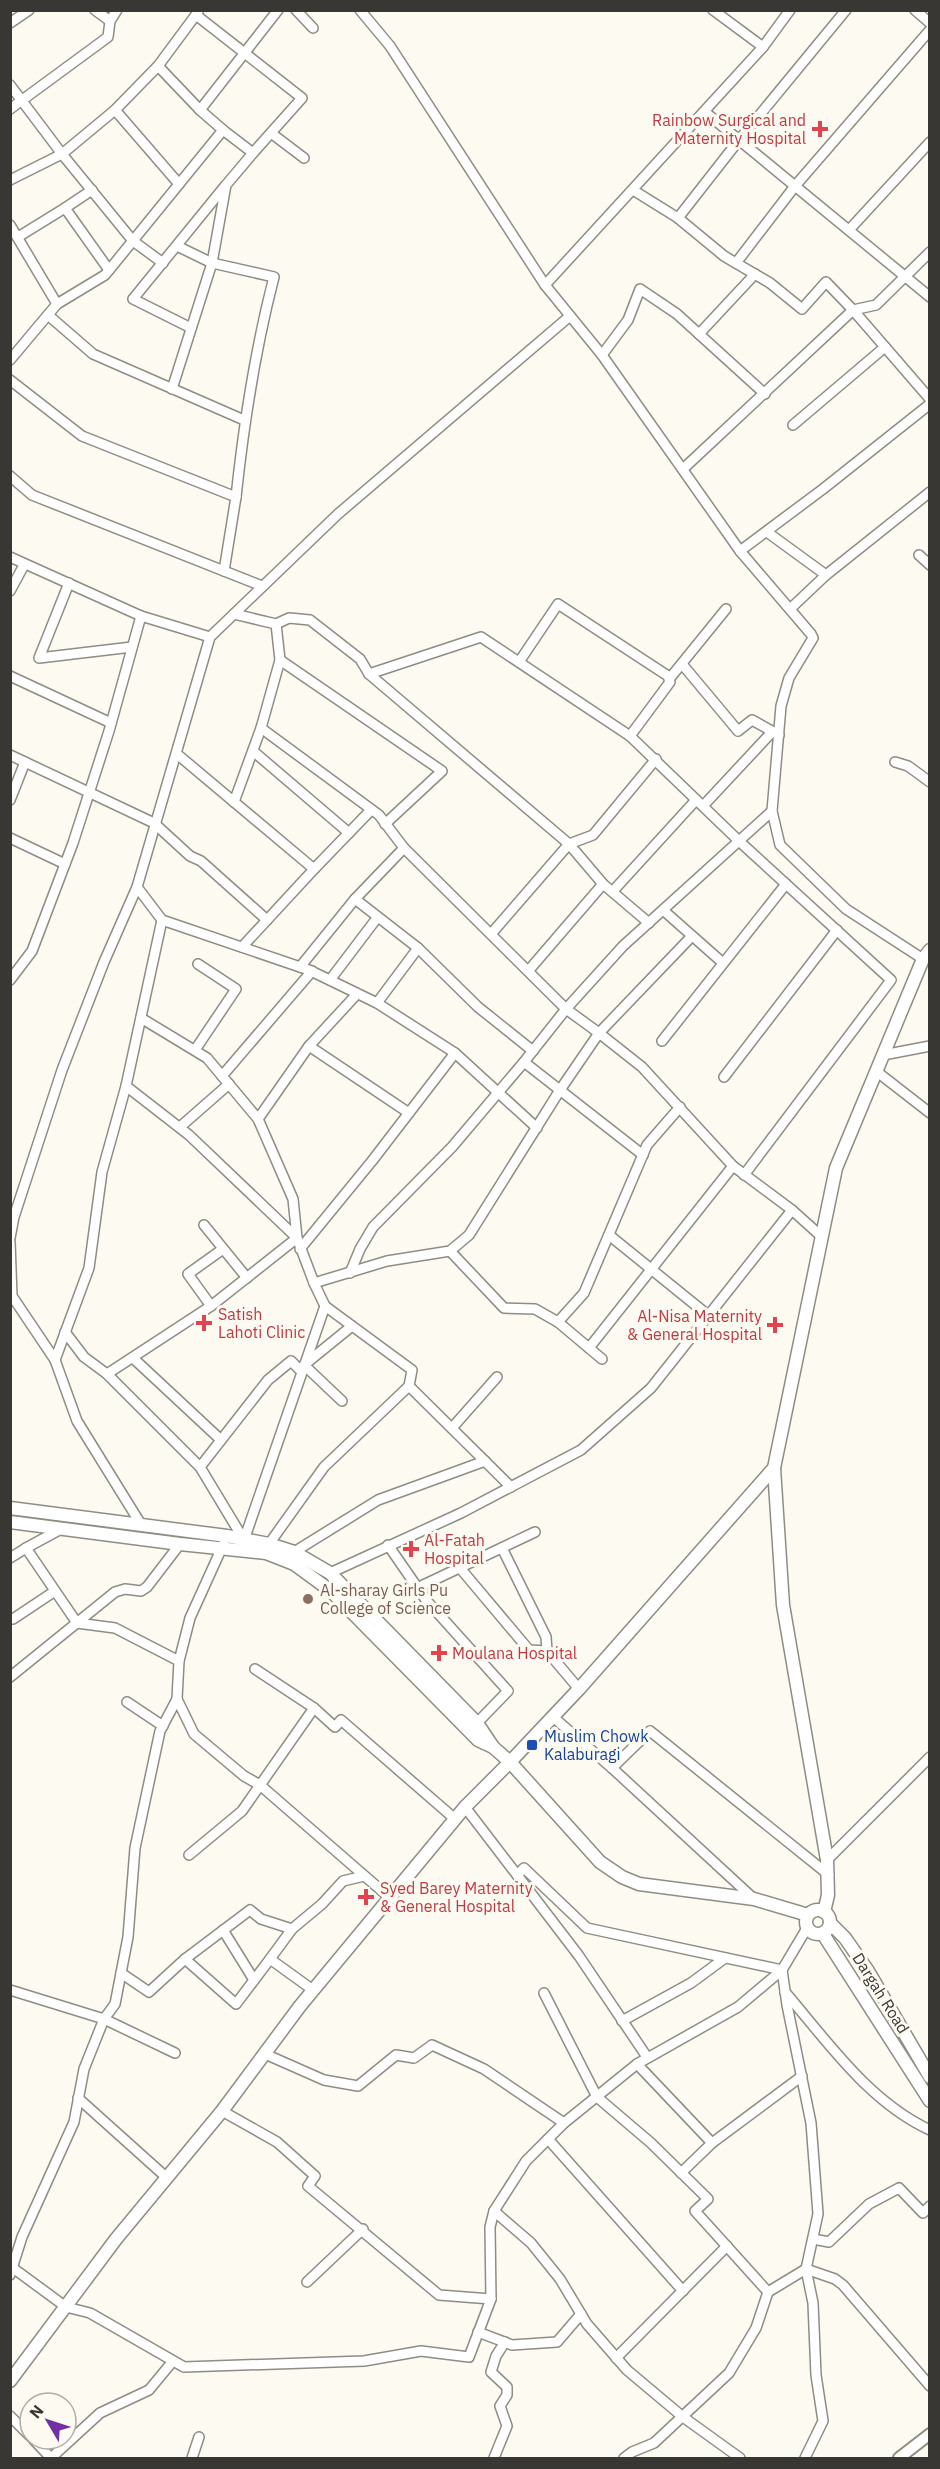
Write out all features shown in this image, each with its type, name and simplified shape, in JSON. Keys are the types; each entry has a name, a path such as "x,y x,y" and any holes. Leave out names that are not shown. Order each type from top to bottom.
{"main road":[{"path":"826,1923 829,1875 783,1605 774,1468 836,1168 926,954"},
{"path":"10,2381 116,2239 222,2110 313,1990 465,1807 553,1718 774,1468"},
{"path":"10,1508 227,1536 269,1544 294,1552 330,1574 477,1723 493,1747 510,1762 600,1862 622,1877 639,1884 754,1899 808,1922"},
{"path":"10,1522 266,1553 285,1559 308,1572 331,1591 478,1740 493,1747"},
{"path":"808,1922 819,1910 826,1923"},
{"path":"808,1922 811,1932 826,1923"},
{"name":"Dargah Road","path":"826,1923 845,1938 868,1971 930,2078"},
{"name":"Dargah Road","path":"826,1923 930,2101"}],"street":[{"path":"10,23 29,10"},
{"path":"95,10 110,21"},
{"path":"10,109 108,37 110,21 117,10"},
{"path":"200,110 278,10"},
{"path":"296,10 313,28"},
{"path":"360,10 390,46 544,285 602,355 740,551 813,638 786,687 776,733 772,812 780,845 846,909 926,954"},
{"path":"713,10 763,47"},
{"path":"544,285 705,112 763,47 790,10"},
{"path":"678,218 846,10"},
{"path":"915,10 930,23"},
{"path":"10,180 62,154 115,110 158,66 198,13 244,53 302,98 226,185 133,299 191,328"},
{"path":"736,263 795,186 930,30"},
{"path":"158,66 200,110 253,153"},
{"path":"10,85 62,154 133,241 163,263"},
{"path":"115,110 179,184"},
{"path":"705,112 930,297"},
{"path":"11,359 57,304 105,275 223,130"},
{"path":"271,132 304,158"},
{"path":"849,230 930,142"},
{"path":"172,389 212,263 226,185"},
{"path":"18,237 92,190"},
{"path":"633,190 678,218 724,256 770,283 802,309 826,282 853,310 930,402 740,551"},
{"path":"65,208 109,270"},
{"path":"10,225 57,304"},
{"path":"177,246 212,263 274,278 258,338 244,420 236,497 224,571"},
{"path":"684,469 853,310 876,305 930,252"},
{"path":"699,334 756,274"},
{"path":"602,355 628,320 640,289 677,314 765,394"},
{"path":"48,315 93,354 244,420"},
{"path":"142,1526 77,1421 55,1360 12,1296 10,1240 12,1216 62,1070 104,962 137,887 210,637 338,513 570,316"},
{"path":"793,425 885,347"},
{"path":"10,380 82,436 236,497"},
{"path":"10,476 32,495 262,586"},
{"path":"790,609 826,575 930,492"},
{"path":"767,532 826,575"},
{"path":"919,555 930,566"},
{"path":"10,557 141,616 210,637"},
{"path":"10,591 24,565"},
{"path":"69,583 39,657 132,647"},
{"path":"519,662 558,604 670,678"},
{"path":"630,736 670,678 726,609"},
{"path":"234,614 276,624 288,618 310,621 360,659 369,674 569,844 603,884 649,923"},
{"path":"10,980 32,951 65,864 111,723 141,616"},
{"path":"234,802 261,728 280,660 276,624"},
{"path":"369,674 481,637 630,736 740,842 891,980 744,1174"},
{"path":"280,660 442,771 385,824"},
{"path":"682,664 738,731 752,720 776,733"},
{"path":"10,676 111,723"},
{"path":"261,728 372,810 404,848 567,1009 642,1067 733,1166 792,1210 822,1237"},
{"path":"613,891 700,803 776,733"},
{"path":"253,751 349,833"},
{"path":"177,754 314,869 316,867"},
{"path":"10,755 154,823 267,920"},
{"path":"491,934 569,844 592,835 656,759"},
{"path":"10,800 25,762"},
{"path":"895,762 908,766 930,782"},
{"path":"242,947 372,810"},
{"path":"350,1272 373,1227 452,1147 567,1009 623,946 772,812"},
{"path":"10,838 65,864"},
{"path":"300,967 355,899 404,848"},
{"path":"529,970 603,884"},
{"path":"662,1041 786,884"},
{"path":"137,887 162,920 312,971 377,1003 455,1053 537,1128"},
{"path":"355,899 376,918 418,948 478,1007 533,1051"},
{"path":"663,910 723,963"},
{"path":"330,980 376,918"},
{"path":"55,1360 89,1268 102,1172 126,1086 162,920"},
{"path":"724,1077 837,930"},
{"path":"314,1283 387,1261 450,1251 469,1235 560,1090 599,1033 692,936"},
{"path":"377,1003 418,948"},
{"path":"195,1050 236,989 198,964"},
{"path":"180,1127 226,1080 312,971"},
{"path":"258,1119 309,1046 357,993"},
{"path":"141,1018 207,1058 258,1119 293,1198 300,1249 325,1306 412,1370 409,1386 324,1467 269,1544"},
{"path":"309,1046 409,1113"},
{"path":"883,1054 930,1046"},
{"path":"300,1249 455,1053"},
{"path":"524,1062 643,1155"},
{"path":"876,1071 930,1113"},
{"path":"126,1086 180,1127 297,1238"},
{"path":"558,1322 584,1293 647,1146 680,1107"},
{"path":"589,1348 733,1166"},
{"path":"330,1574 388,1545 461,1513 581,1450 651,1388 792,1210"},
{"path":"204,1225 247,1278"},
{"path":"609,1235 709,1316"},
{"path":"107,1374 211,1306 297,1238"},
{"path":"211,1306 188,1274 223,1249"},
{"path":"450,1251 504,1308 535,1309 558,1322 602,1359"},
{"path":"244,1540 325,1306"},
{"path":"303,1368 352,1326"},
{"path":"65,1332 84,1357 107,1374 200,1467 244,1540"},
{"path":"133,1358 221,1440"},
{"path":"200,1467 268,1380 291,1361 303,1368 342,1401"},
{"path":"452,1428 497,1377"},
{"path":"409,1386 511,1487"},
{"path":"294,1552 378,1500 485,1461"},
{"path":"10,1558 61,1529"},
{"path":"417,1588 535,1532"},
{"path":"227,1536 190,1618 179,1661 177,1699 163,1726 135,1848 128,1937 115,2004 104,2019 84,2069 74,2122 22,2237 12,2272 66,2307 90,2313 184,2367 364,2361 421,2351 469,2357 491,2299 490,2227 494,2211 526,2160 564,2123 637,2064 738,2007 782,1970 808,1922"},
{"path":"10,1677 120,1590 135,1592 147,1587 180,1544"},
{"path":"388,1545 417,1588 508,1691 477,1723"},
{"path":"26,1548 77,1623 114,1628 179,1661"},
{"path":"502,1548 546,1637 547,1651 579,1689"},
{"path":"460,1568 529,1650 547,1651"},
{"path":"13,1619 55,1591"},
{"path":"255,1669 314,1708 335,1727 341,1720 455,1819"},
{"path":"177,1699 194,1734 244,1776 260,1785 390,1898"},
{"path":"127,1702 163,1726"},
{"path":"189,1855 232,1821 314,1708"},
{"path":"553,1718 612,1768 754,1899"},
{"path":"612,1768 650,1731 829,1875"},
{"path":"827,1860 930,1757"},
{"path":"465,1807 579,1956 647,2057"},
{"path":"517,1875 524,1868 588,1928 782,1970"},
{"path":"185,1959 236,2004 292,1929 322,1904 343,1881 364,1876"},
{"path":"121,1973 149,1992 185,1959 250,1910 261,1918 292,1929"},
{"path":"223,1930 254,1980"},
{"path":"622,2020 691,1983 725,1958"},
{"path":"270,1959 313,1990"},
{"path":"782,1970 812,2134 818,2214 806,2269 813,2303 816,2374 823,2421 805,2458"},
{"path":"10,1990 104,2019 175,2053"},
{"path":"785,1992 877,2096 910,2121 930,2130"},
{"path":"544,1993 597,2097 651,2143 708,2199 695,2211 768,2292"},
{"path":"265,2054 324,2080 358,2086 396,2055 414,2058 432,2045 484,2069 564,2123"},
{"path":"637,2064 712,2143"},
{"path":"681,2173 712,2143 802,2076"},
{"path":"78,2098 166,2177"},
{"path":"222,2110 277,2142 315,2176 308,2186 363,2229 439,2295 491,2299"},
{"path":"548,2139 683,2290"},
{"path":"813,2239 829,2242 869,2204 899,2188 928,2213"},
{"path":"494,2211 531,2243 560,2279 581,2314 627,2370 683,2417 740,2458"},
{"path":"308,2282 363,2229"},
{"path":"616,2358 727,2246"},
{"path":"624,2458 654,2443 734,2366 756,2328 768,2292 806,2269"},
{"path":"806,2269 835,2279 843,2285 930,2385"},
{"path":"478,2332 512,2345 557,2342 581,2314"},
{"path":"494,2458 507,2426 500,2406 507,2395 507,2387 491,2372 496,2356 505,2342"},
{"path":"51,2458 100,2413 149,2390 173,2361"},
{"path":"899,2458 930,2434"},
{"path":"192,2458 199,2437"}],"place":[{"name":"Rainbow Surgical and Maternity Hospital","path":"820,129"},
{"name":"Satish Lahoti Clinic","path":"204,1323"},
{"name":"Al-Nisa Maternity & General Hospital","path":"775,1325"},
{"name":"Al-Fatah Hospital","path":"411,1549"},
{"name":"Al-sharay Girls Pu College of Science","path":"308,1599"},
{"name":"Moulana Hospital","path":"439,1653"},
{"name":"Muslim Chowk Kalaburagi","path":"532,1745"},
{"name":"Syed Barey Maternity & General Hospital","path":"366,1897"}]}
